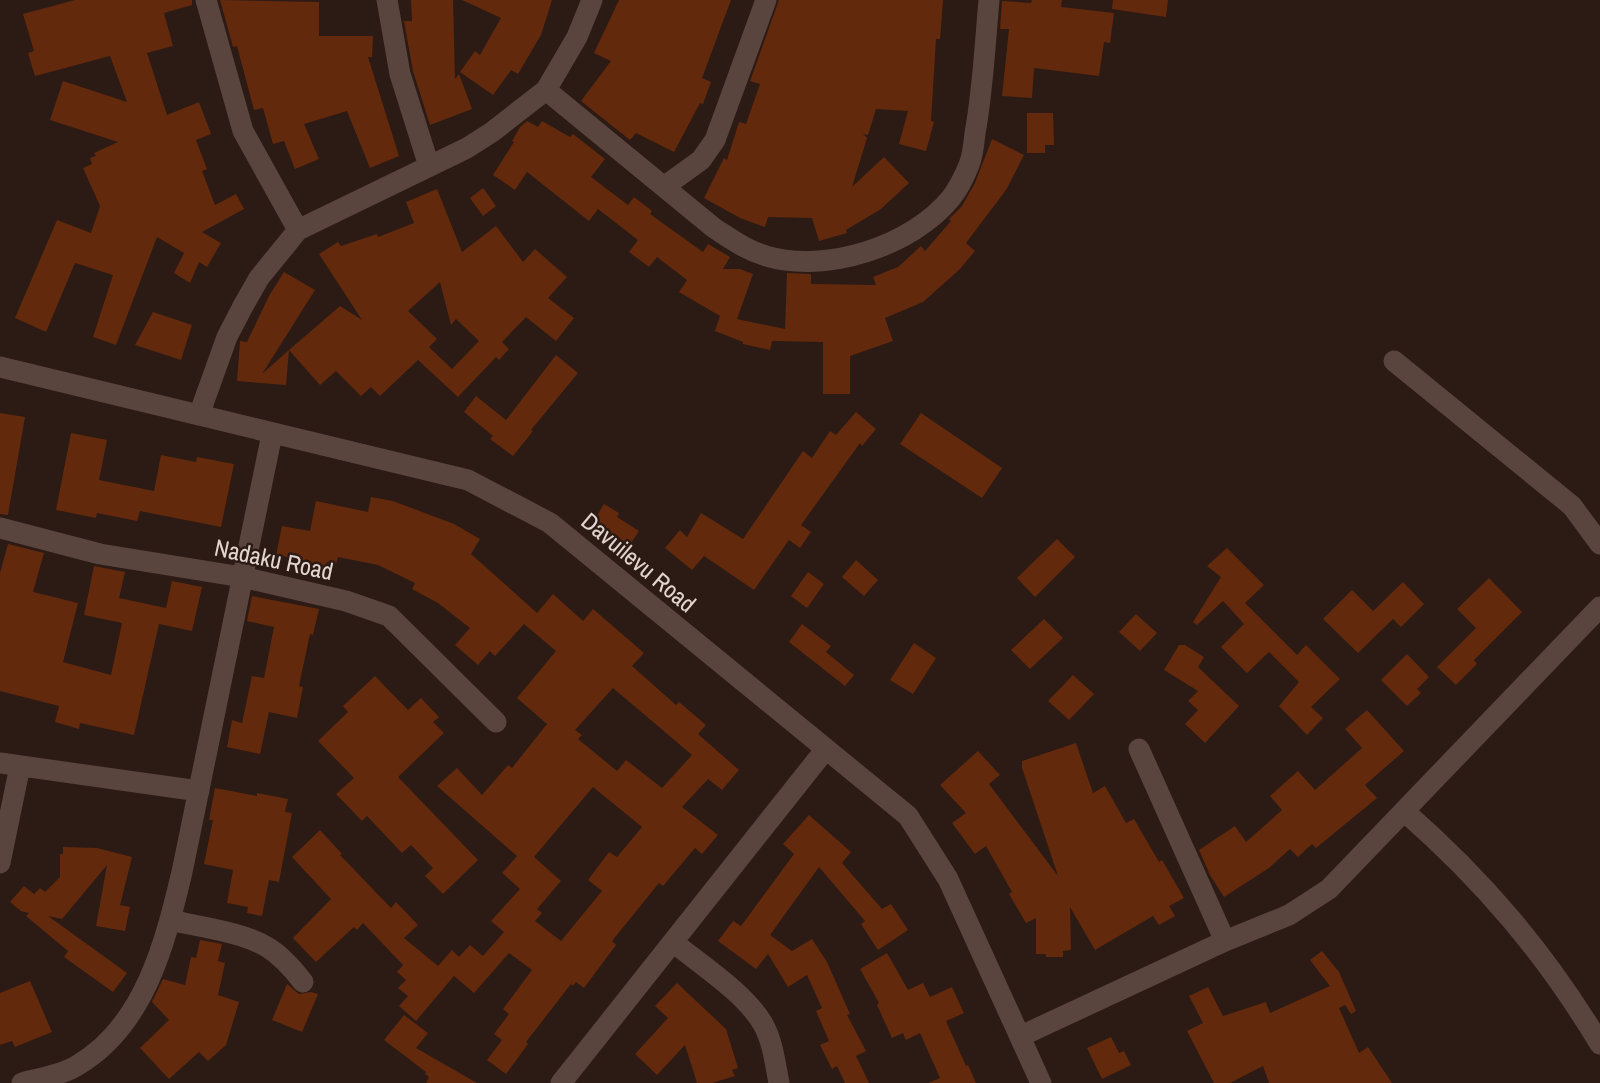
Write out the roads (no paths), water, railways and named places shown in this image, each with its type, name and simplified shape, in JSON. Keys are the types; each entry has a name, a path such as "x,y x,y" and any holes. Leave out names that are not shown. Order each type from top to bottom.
{"street":[{"path":"206,0 243,131 298,230"},
{"path":"387,0 400,74 429,166"},
{"path":"199,415 227,337 242,308 259,278 298,230 467,148 546,90 577,37 592,0"},
{"path":"664,186 701,160 715,140 766,0"},
{"path":"546,90 714,228 742,247 768,257 795,260 834,259 871,252 923,223 951,197 970,163 979,114 989,0"},
{"path":"1394,361 1573,506 1600,544"},
{"name":"Davuilevu Road","path":"0,367 468,480 550,523 908,816 947,878 1041,1083"},
{"path":"22,1083 77,1066 117,1035 143,994 170,920 272,434"},
{"name":"Nadaku Road","path":"0,528 100,554 242,577 346,601 389,616 496,722"},
{"path":"1021,1036 1289,915 1329,889 1600,607"},
{"path":"1139,749 1225,942"},
{"path":"561,1083 825,750"},
{"path":"0,863 10,764 198,792"},
{"path":"1404,811 1469,870 1527,935 1560,980 1600,1044"},
{"path":"170,920 257,942 289,965 303,982"},
{"path":"673,942 756,1013 769,1038 779,1083"}]}
